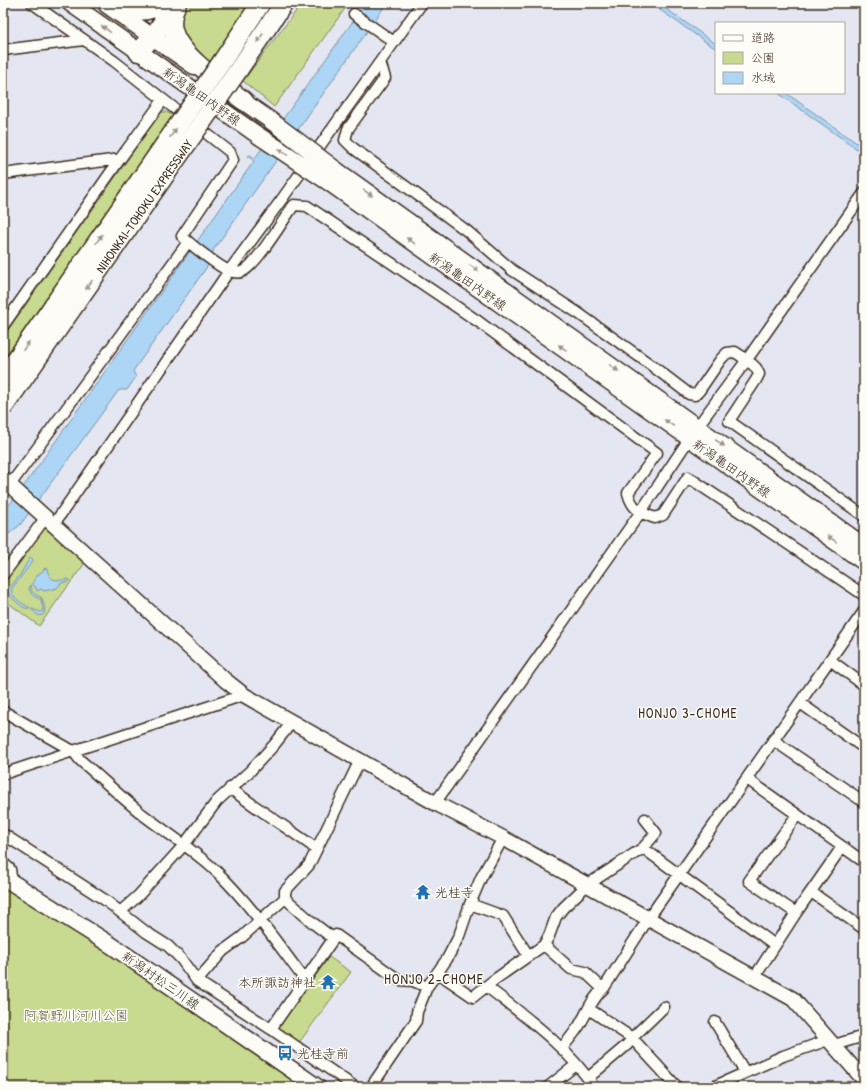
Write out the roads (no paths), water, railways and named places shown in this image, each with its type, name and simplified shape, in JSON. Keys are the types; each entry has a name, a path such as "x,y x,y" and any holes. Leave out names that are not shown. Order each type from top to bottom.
{"highway":[{"path":"111,3 136,11 152,9 162,3"},
{"path":"138,52 149,35 165,3"},
{"path":"149,35 176,3"},
{"path":"176,3 172,24 173,32 177,41 189,56 244,102"},
{"name":"NIHONKAI-TOHOKU EXPRESSWAY","path":"3,378 261,3"},
{"name":"NIHONKAI-TOHOKU EXPRESSWAY","path":"3,408 283,4"}],"main road":[{"name":"新潟亀田内野線","path":"70,3 259,136 332,176 693,432 864,546"},
{"name":"新潟亀田内野線","path":"104,3 270,120 332,176"},
{"name":"新潟亀田内野線","path":"693,432 864,562"},
{"name":"新潟村松三川線","path":"8,880 111,945 317,1087"}],"street":[{"path":"32,3 114,61 230,152 233,160 182,236 216,263 229,271 241,272 246,270 256,260 294,204 307,206 479,322 657,453 628,493 630,500 640,513 655,518 663,515 688,477 864,595"},
{"path":"3,575 50,520 422,3"},
{"path":"354,14 394,42"},
{"path":"3,50 84,40"},
{"path":"380,62 385,78 348,129 345,140 353,148 467,231 512,270 578,313 689,394 695,395 699,391 721,359 727,353 735,352 752,364 756,368 758,374 756,380 729,421 864,516"},
{"path":"3,326 163,100"},
{"path":"3,174 120,159"},
{"path":"435,803 640,513 693,432 746,361 864,193"},
{"path":"188,242 104,359 7,482 244,695 435,803 503,838 792,999 864,1080"},
{"path":"562,1048 580,1025 648,919 864,611"},
{"path":"830,660 864,685"},
{"path":"3,774 244,695"},
{"path":"800,703 864,748"},
{"path":"3,711 73,751 80,760 142,814 216,871 232,887 260,921 305,980"},
{"path":"120,912 138,896 184,845 217,801 250,771 274,745 292,722"},
{"path":"773,740 864,802"},
{"path":"197,981 223,951 242,937 285,898 285,891 309,865 360,760"},
{"path":"747,779 864,862"},
{"path":"230,788 248,802 270,815 316,850"},
{"path":"796,913 749,881 797,815"},
{"path":"438,972 473,997 544,945 560,912 587,885 643,848 656,833 645,819"},
{"path":"3,834 105,900 146,932 168,946 181,959 197,981 271,1029 355,1087"},
{"path":"371,1087 416,1021 427,987 447,959 459,936 481,878 503,838"},
{"path":"754,978 796,913 842,847"},
{"path":"643,848 775,945"},
{"path":"3,863 10,869 8,880"},
{"path":"811,892 864,929"},
{"path":"285,898 313,923 334,939"},
{"path":"470,904 503,916 528,956"},
{"path":"271,1029 336,935 400,980 413,981 427,987"},
{"path":"544,945 571,968 585,972 603,989"},
{"path":"486,986 542,1030 562,1048 591,1083 632,1038 664,1008"},
{"path":"589,1009 632,1038 677,1087"},
{"path":"716,1022 745,1072"},
{"path":"719,1086 745,1072 783,1056 864,1036"},
{"path":"548,1087 576,1065"}],"water":[{"path":"366,3 387,3 214,249 209,264 133,371 136,377 127,390 119,390 20,525 10,533 3,536 3,513 26,483 254,161 248,156 250,155 255,158"},
{"path":"650,3 658,3 715,43 715,48"},
{"path":"779,94 787,94 864,148 864,154"},
{"path":"30,558 32,558 33,561 12,590 14,596 25,605 42,612 41,599 32,595 29,586 45,568 50,576 55,580 69,579 70,581 61,583 57,588 44,591 41,589 37,591 33,585 31,587 33,593 42,598 45,612 44,614 40,615 30,608 25,608 8,593 8,590 20,575"}],"place":[{"name":"光桂寺","path":"423,892"},
{"name":"本所諏訪神社","path":"328,982"},
{"name":"光桂寺前","path":"285,1053"}],"district":[{"name":"HONJO 3-CHOME","path":"688,712"},
{"name":"HONJO 2-CHOME","path":"434,978"}],"park label":[{"name":"阿賀野川河川公園","path":"76,1015"}]}
